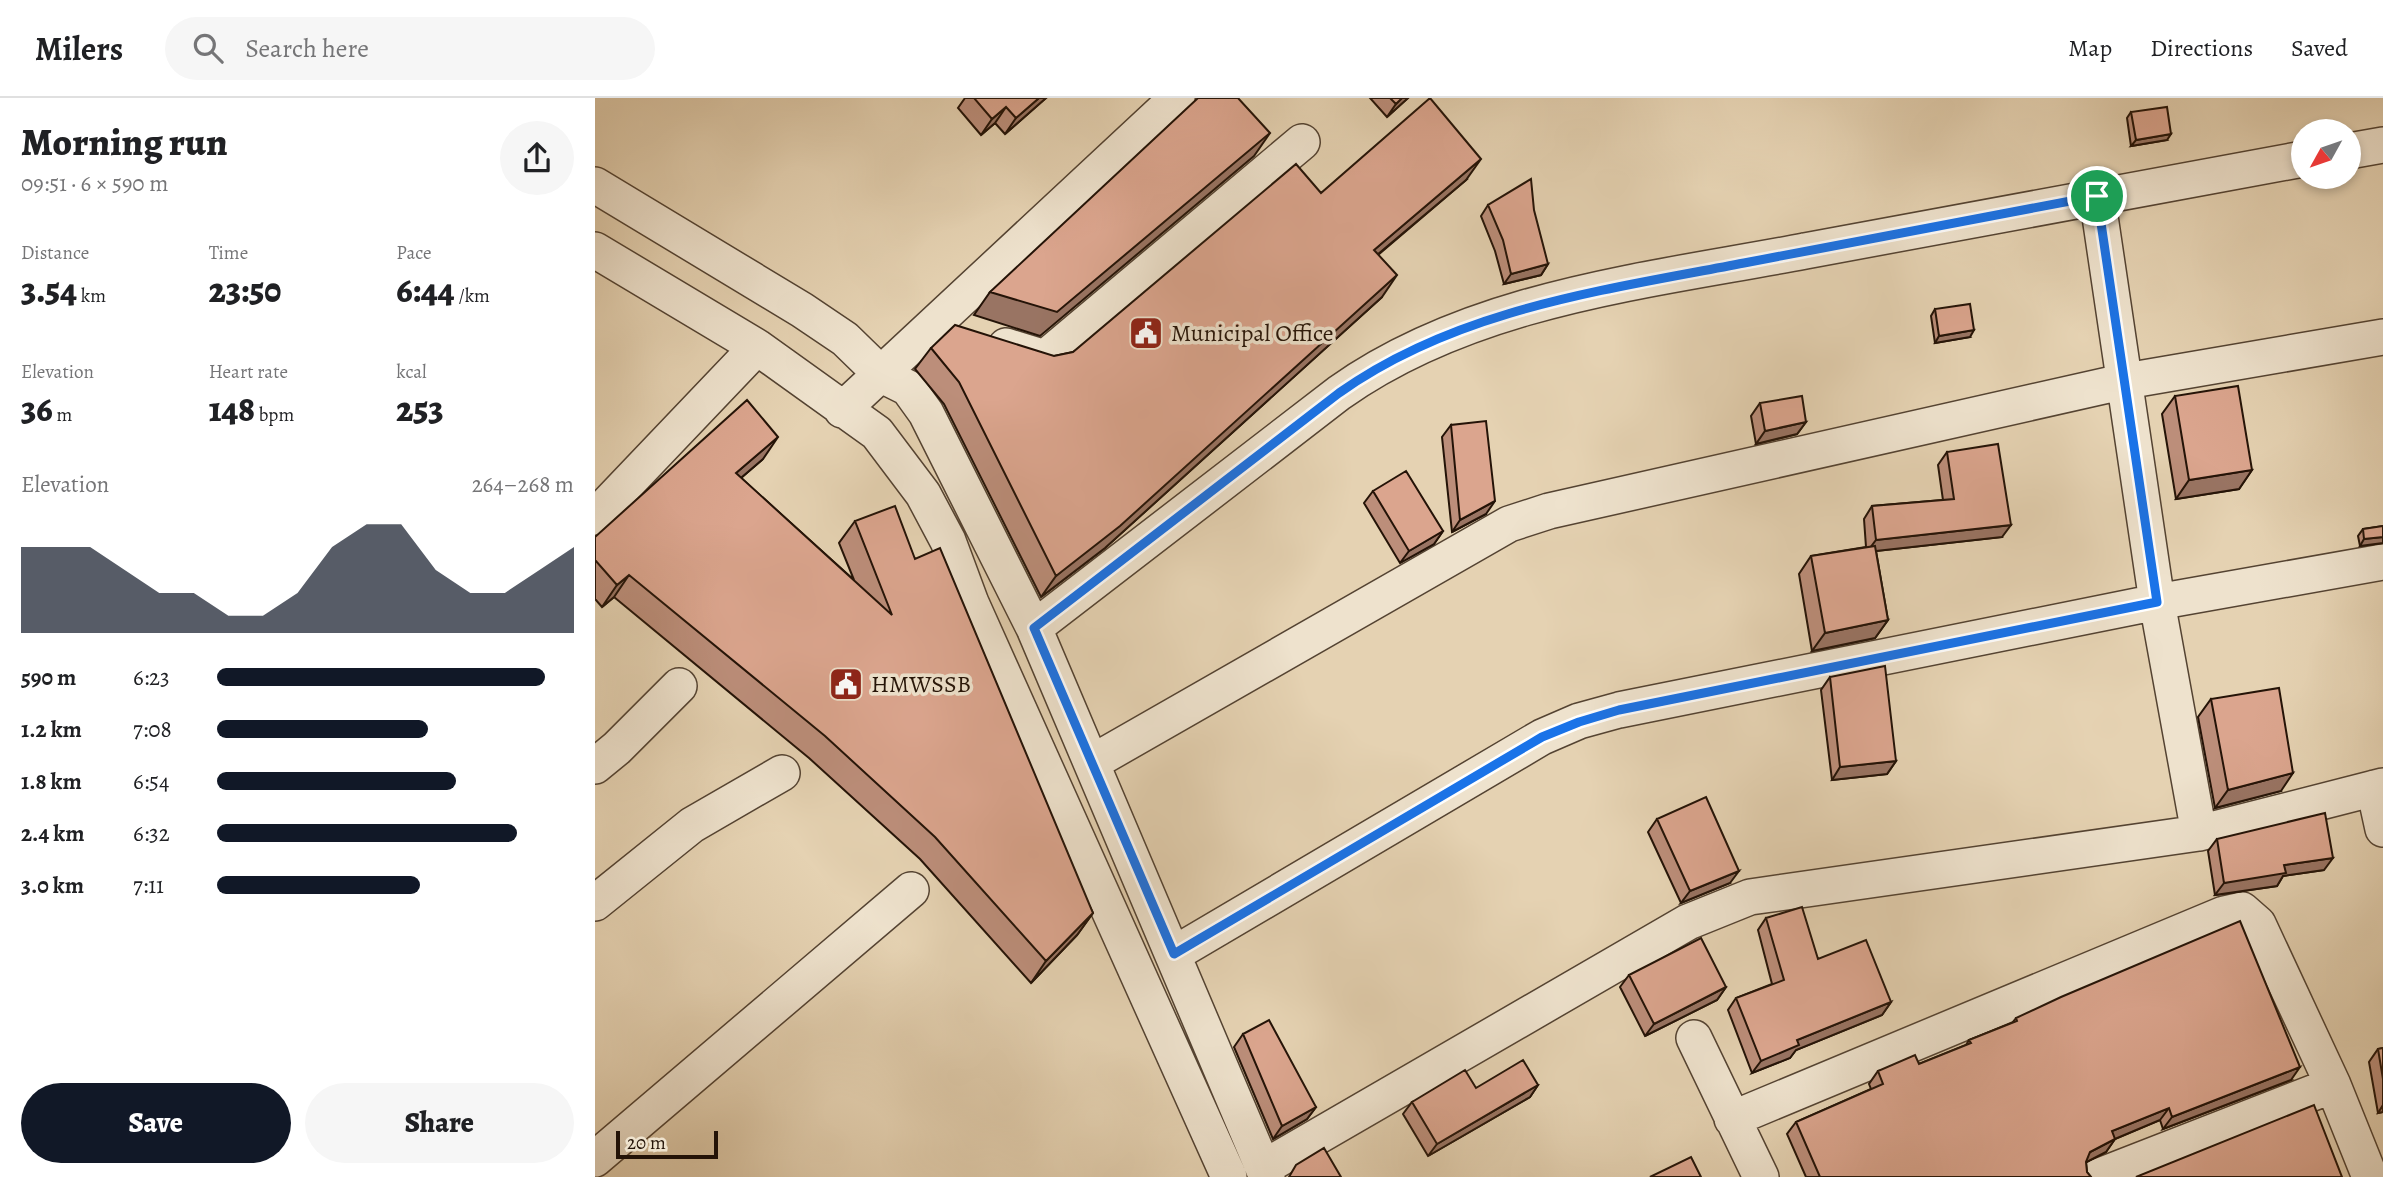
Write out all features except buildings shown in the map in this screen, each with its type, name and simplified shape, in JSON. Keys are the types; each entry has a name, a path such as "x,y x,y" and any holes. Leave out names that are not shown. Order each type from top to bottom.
{"street":[{"path":"842,410 1177,98"},
{"path":"936,324 1045,358 1302,142"},
{"path":"2361,149 2383,145"},
{"path":"1034,628 1339,393 1377,366 1420,345 1561,298 2291,161"},
{"path":"595,185 802,310 845,339 882,374 908,388 926,413 1034,628 1265,1172 1688,922 1750,897 2199,833 2379,787 2383,829"},
{"path":"2097,196 2157,602 2199,833"},
{"path":"595,250 757,348 877,433 900,459 948,541 971,603 1229,1177"},
{"path":"1093,762 1509,524 1562,508 2126,381 2383,337"},
{"path":"595,517 757,348"},
{"path":"1174,954 1542,737 1579,722 1619,710 2157,602 2383,562"},
{"path":"595,766 617,748 679,686"},
{"path":"595,903 692,825 782,773"},
{"path":"595,1159 911,890"},
{"path":"1732,1119 2224,914 2242,910 2258,924 2333,1085 2370,1177"},
{"path":"1694,1038 1761,1177"},
{"path":"2097,1177 2333,1085"}],"place":[{"name":"Municipal Office","path":"1146,333"},
{"name":"HMWSSB","path":"846,684"}],"route":[{"path":"2097,196 2157,602 1619,710 1579,722 1542,737 1174,954 1034,628 1339,393 1377,366 1420,345 1506,314 1561,298 2097,196"}]}
